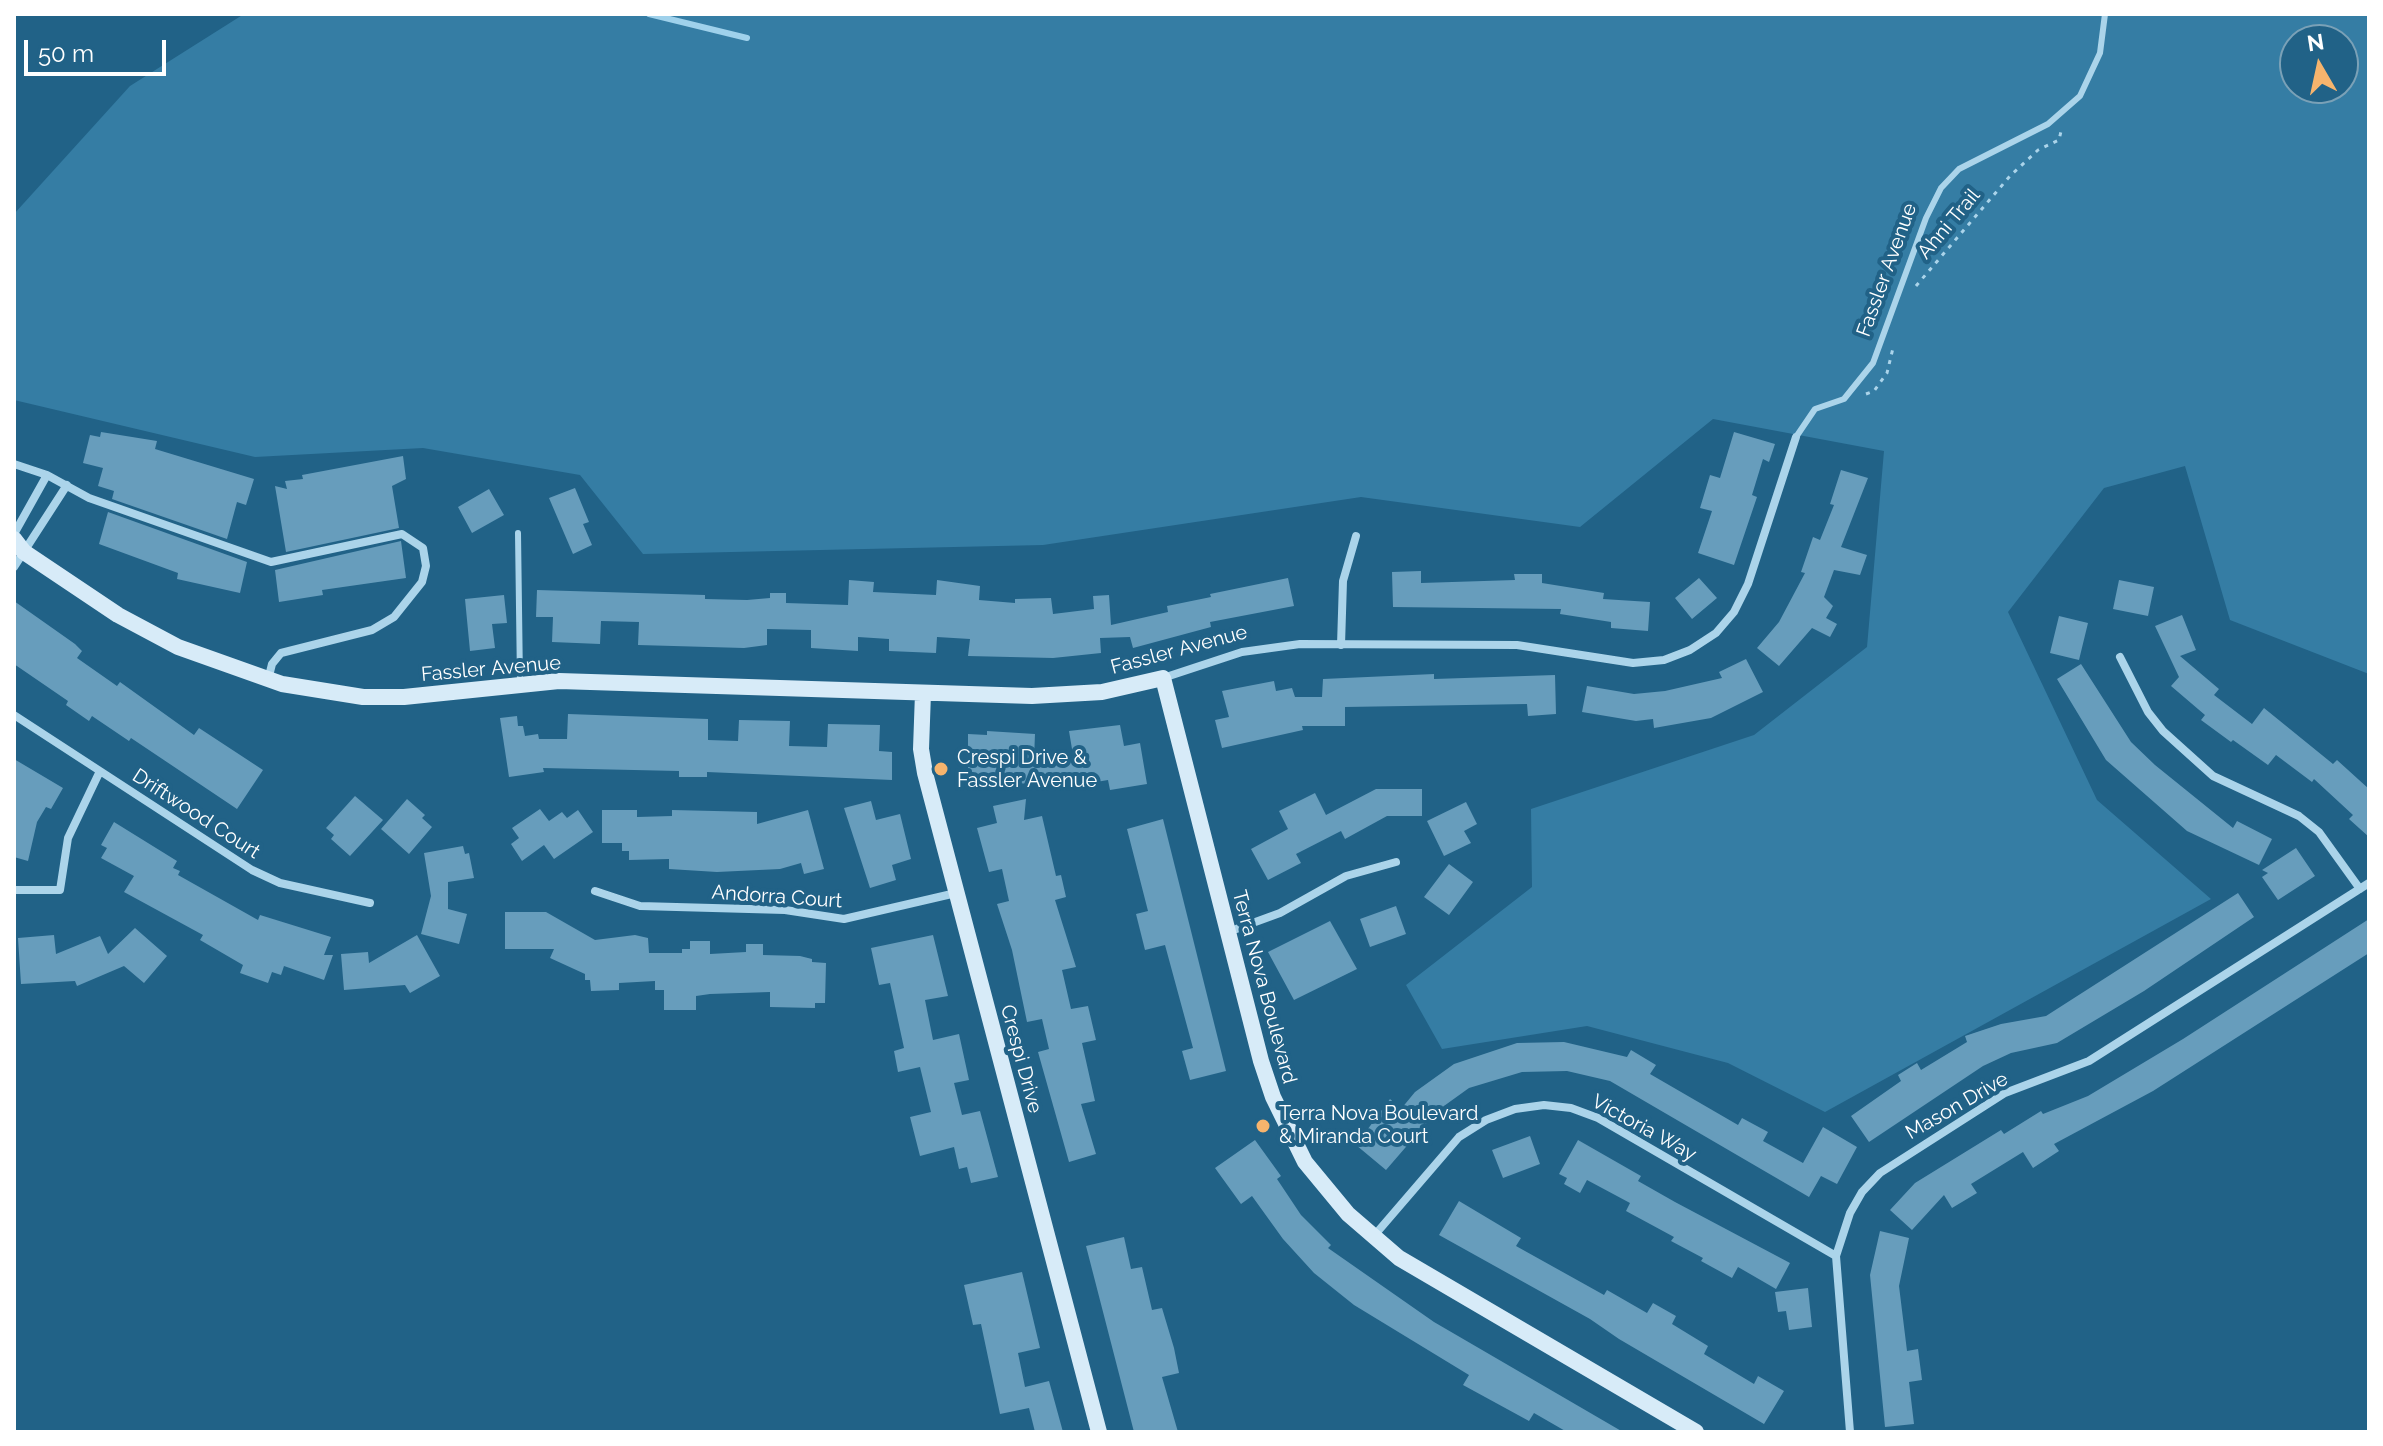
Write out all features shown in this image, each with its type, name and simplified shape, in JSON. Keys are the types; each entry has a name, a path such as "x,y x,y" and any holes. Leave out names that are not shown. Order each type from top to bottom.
{"street":[{"name":"Fassler Avenue","path":"17,542 147,632 212,662 268,680 363,697 404,697 520,682 1069,695 1163,678 1242,652 1300,644 1517,645 1633,663 1664,660 1690,650 1716,633 1734,612 1748,584 1796,437"},
{"path":"14,464 47,475 89,498 271,562 402,534 423,548 426,566 422,582 394,617 372,630 281,653 272,664 268,680"},
{"path":"14,567 17,542 47,475"},
{"path":"17,542 67,485"},
{"path":"1341,645 1343,581 1356,536"},
{"path":"2120,657 2148,712 2163,731 2222,782 2299,816 2319,832 2360,889"},
{"name":"Terra Nova Boulevard","path":"1163,678 1261,1061 1289,1132 1325,1187 1373,1238 1426,1274 1696,1432"},
{"name":"Crespi Drive","path":"923,693 921,749 925,773 1099,1432"},
{"name":"Driftwood Court","path":"14,715 252,870 280,883 370,903"},
{"path":"14,890 60,890 68,838 100,771"},
{"path":"1228,932 1280,913 1346,876 1396,862"},
{"name":"Mason Drive","path":"1850,1432 1836,1256 1841,1234 1862,1192 1902,1156 2005,1093 2089,1061 2369,883"},
{"name":"Andorra Court","path":"595,891 640,906 785,910 844,919 956,893"},
{"name":"Victoria Way","path":"1373,1238 1459,1137 1486,1120 1515,1109 1544,1105 1571,1108 1598,1118 1836,1256"}],"lane":[{"name":"Fassler Avenue","path":"1796,437 1815,409 1843,400 1864,377 1882,346 1926,218 1941,188 1959,169 1978,157 2030,134 2066,111 2090,79 2104,34 2105,14"},
{"path":"518,533 520,682"}],"path":[{"name":"Ahni Trail","path":"1911,292 2001,184 2038,150 2059,140 2066,111"},
{"path":"1843,400 1874,391 1887,373 1896,339"}],"shaded area":[{"path":"244,14 2369,14 2369,674 2230,620 2185,466 2104,488 2008,612 2097,800 2211,899 1825,1112 1728,1063 1587,1026 1442,1049 1406,985 1532,887 1531,809 1754,735 1867,647 1884,451 1713,419 1580,527 1361,497 1043,545 643,554 580,475 423,448 255,457 14,400 14,214 130,86"}],"building":[{"path":"101,432 157,441 155,449 254,479 246,505 237,502 227,539 112,499 114,491 98,486 103,468 83,463 90,435 100,437"},
{"path":"1734,432 1775,444 1769,462 1763,459 1752,495 1757,497 1734,565 1698,553 1712,511 1700,508 1710,475 1720,478"},
{"path":"403,456 406,479 392,486 399,528 286,552 275,486 287,489 285,481 303,479 302,475"},
{"path":"1841,470 1868,478 1841,547 1867,555 1860,575 1834,570 1824,597 1833,606 1826,618 1837,624 1830,637 1812,628 1779,666 1757,648 1779,622 1805,573 1801,572 1813,537 1820,540 1834,505 1830,504"},
{"path":"575,488 589,522 583,524 592,545 573,554 549,498"},
{"path":"489,489 504,515 472,533 458,507"},
{"path":"108,512 247,562 240,593 177,579 178,573 99,544"},
{"path":"401,541 406,578 322,590 323,595 279,602 275,570"},
{"path":"1421,571 1421,583 1515,580 1514,574 1542,574 1542,583 1604,593 1603,599 1650,602 1648,631 1611,628 1611,622 1560,614 1561,609 1393,607 1392,572"},
{"path":"1288,578 1294,606 1210,622 1211,627 1133,648 1130,637 1100,638 1101,653 1053,658 968,656 970,639 937,637 936,653 889,651 889,639 858,637 858,651 811,648 811,630 767,629 767,645 744,648 638,645 639,622 601,621 600,644 552,642 553,617 536,617 537,590 705,595 705,599 747,600 770,598 770,593 786,593 786,603 848,605 849,580 874,582 873,592 936,595 937,580 980,586 979,600 1015,603 1015,599 1051,598 1053,614 1094,609 1093,596 1109,595 1111,625 1168,612 1167,606 1211,597 1210,594"},
{"path":"1699,578 1717,598 1692,619 1675,598"},
{"path":"2119,580 2154,587 2148,616 2113,609"},
{"path":"504,595 507,623 492,624 495,648 470,651 465,599"},
{"path":"14,601 75,644 82,651 77,658 117,686 120,682 194,735 199,728 263,770 237,809 131,738 129,741 92,716 89,721 66,705 68,701 14,664"},
{"path":"2182,615 2196,650 2180,656 2219,689 2214,695 2252,724 2264,708 2333,764 2337,760 2369,789 2369,837 2349,819 2353,815 2314,779 2312,782 2276,755 2268,765 2233,740 2231,742 2201,720 2205,715 2171,686 2179,677 2155,626"},
{"path":"2059,616 2088,623 2079,660 2050,653"},
{"path":"1746,659 1763,692 1711,718 1654,728 1653,719 1636,721 1582,712 1587,686 1634,694 1665,691 1722,678 1719,672"},
{"path":"2081,664 2131,742 2155,765 2233,828 2237,821 2272,839 2259,865 2187,831 2106,760 2057,679"},
{"path":"1434,674 1434,679 1555,675 1556,714 1528,716 1527,704 1345,707 1345,726 1302,726 1303,730 1222,748 1215,720 1229,717 1222,691 1274,681 1276,691 1292,688 1295,697 1322,697 1323,679"},
{"path":"568,714 708,719 708,740 738,741 739,720 790,721 789,746 827,747 828,724 880,725 879,751 892,752 892,780 707,772 707,777 679,777 679,771 543,768 544,772 509,777 500,718 517,716 518,726 523,726 525,736 538,734 539,739 567,739"},
{"path":"1120,725 1124,746 1140,743 1147,784 1110,790 1108,780 1067,787 968,779 968,734 987,735 987,731 1035,734 1034,759 1074,761 1069,731"},
{"path":"14,759 63,788 51,809 46,807 37,822 28,861 14,857"},
{"path":"1376,789 1422,789 1422,816 1387,816 1345,839 1341,831 1296,854 1301,863 1268,880 1251,849 1288,829 1279,811 1315,793 1326,815"},
{"path":"355,796 383,820 350,856 331,839 334,835 326,828"},
{"path":"407,799 425,815 422,818 432,827 409,854 381,829"},
{"path":"1026,799 1024,820 1042,816 1056,876 1061,875 1066,897 1055,900 1076,967 1062,970 1071,1009 1088,1006 1096,1040 1082,1043 1095,1101 1081,1104 1096,1154 1069,1162 1038,1052 1049,1049 1042,1019 1027,1022 1012,950 997,904 1009,901 1002,869 989,872 977,828 997,823 993,806"},
{"path":"871,801 876,820 900,814 911,859 892,865 896,880 870,888 844,808"},
{"path":"1466,802 1477,824 1464,831 1471,843 1444,856 1427,821"},
{"path":"540,809 549,821 562,812 567,818 578,810 593,832 554,859 544,845 522,861 511,844 519,838 512,828"},
{"path":"602,810 637,810 637,817 672,816 672,810 757,812 757,824 808,810 824,869 804,874 801,863 780,869 717,872 669,869 669,859 629,860 629,851 622,851 622,843 602,843"},
{"path":"1163,819 1226,1071 1190,1080 1182,1051 1193,1048 1165,945 1145,950 1136,914 1148,911 1127,829"},
{"path":"114,822 177,861 173,868 180,871 178,875 258,920 260,915 331,937 324,955 333,955 324,980 284,966 281,975 272,972 268,983 240,973 243,965 200,940 203,935 124,892 134,876 101,858 107,848 101,845"},
{"path":"463,846 465,854 469,853 474,878 448,882 448,909 467,914 459,944 421,934 431,896 424,853"},
{"path":"2296,848 2315,876 2278,900 2262,877 2268,873 2262,870"},
{"path":"1449,864 1473,882 1449,915 1424,897"},
{"path":"2238,893 2254,917 2144,991 2057,1043 2011,1053 1983,1066 1869,1142 1851,1116 1901,1081 1898,1075 1917,1063 1921,1070 1967,1042 1965,1036 2001,1024 2046,1016"},
{"path":"1396,906 1406,934 1370,947 1360,919"},
{"path":"505,912 546,912 595,940 635,935 648,938 649,953 682,953 682,949 690,949 690,941 710,941 710,954 746,952 746,944 763,944 763,955 800,956 812,959 812,962 826,963 825,1003 815,1003 815,1008 770,1007 770,992 710,994 696,996 696,1010 664,1010 664,990 655,990 655,981 619,983 619,990 591,991 590,980 585,980 585,974 550,958 554,949 505,949"},
{"path":"2369,919 2369,953 2153,1091 2054,1144 2059,1151 2033,1168 2023,1152 1971,1184 1977,1193 1952,1208 1944,1195 1912,1230 1890,1210 1915,1183 2001,1130 2004,1134 2041,1111 2043,1114 2088,1096 2183,1039"},
{"path":"1330,921 1357,969 1294,1000 1268,952"},
{"path":"135,928 167,956 144,983 124,966 77,986 75,981 21,984 18,938 54,935 56,954 100,936 108,954"},
{"path":"417,935 440,976 410,993 405,985 344,990 341,954 368,952 369,963"},
{"path":"933,935 948,996 925,1000 933,1040 959,1034 969,1080 954,1083 962,1115 980,1111 998,1177 971,1183 967,1167 959,1169 954,1147 920,1156 910,1117 931,1112 920,1067 898,1072 894,1051 904,1048 890,983 879,985 871,948"},
{"path":"1564,1042 1627,1057 1631,1050 1656,1065 1650,1074 1738,1125 1742,1118 1768,1132 1763,1141 1803,1163 1823,1127 1857,1147 1837,1184 1821,1176 1809,1197 1610,1081 1567,1071 1522,1072 1469,1088 1437,1111 1386,1170 1356,1145 1390,1099 1401,1109 1415,1092 1454,1064 1517,1043"},
{"path":"1530,1136 1540,1164 1503,1178 1492,1150"},
{"path":"1255,1140 1281,1176 1277,1179 1301,1215 1331,1245 1328,1248 1434,1322 1623,1432 1567,1432 1534,1413 1529,1421 1463,1385 1469,1375 1354,1305 1314,1273 1283,1239 1252,1196 1241,1204 1215,1168"},
{"path":"1578,1140 1641,1176 1638,1181 1790,1263 1776,1289 1738,1267 1732,1278 1701,1261 1703,1258 1671,1241 1674,1237 1626,1211 1630,1203 1587,1180 1580,1193 1564,1184 1567,1178 1559,1174"},
{"path":"1459,1201 1521,1238 1516,1246 1604,1295 1607,1290 1647,1313 1653,1303 1676,1316 1672,1324 1708,1346 1704,1354 1754,1384 1758,1376 1784,1391 1764,1424 1590,1319 1439,1235"},
{"path":"1880,1231 1909,1238 1899,1286 1907,1351 1918,1349 1922,1380 1909,1382 1914,1424 1885,1427 1870,1275"},
{"path":"1124,1237 1131,1269 1142,1267 1152,1310 1162,1308 1174,1348 1179,1373 1162,1377 1178,1432 1134,1432 1086,1246"},
{"path":"1022,1272 1040,1348 1018,1353 1025,1387 1049,1381 1063,1432 1035,1432 1029,1408 1000,1414 981,1324 973,1325 964,1285"},
{"path":"1808,1288 1812,1327 1789,1330 1786,1311 1778,1312 1775,1292"}],"waterway":[{"path":"649,14 747,38"}],"place":[{"name":"Crespi Drive & Fassler Avenue","path":"941,769"},
{"name":"Terra Nova Boulevard & Miranda Court","path":"1263,1126"}]}
